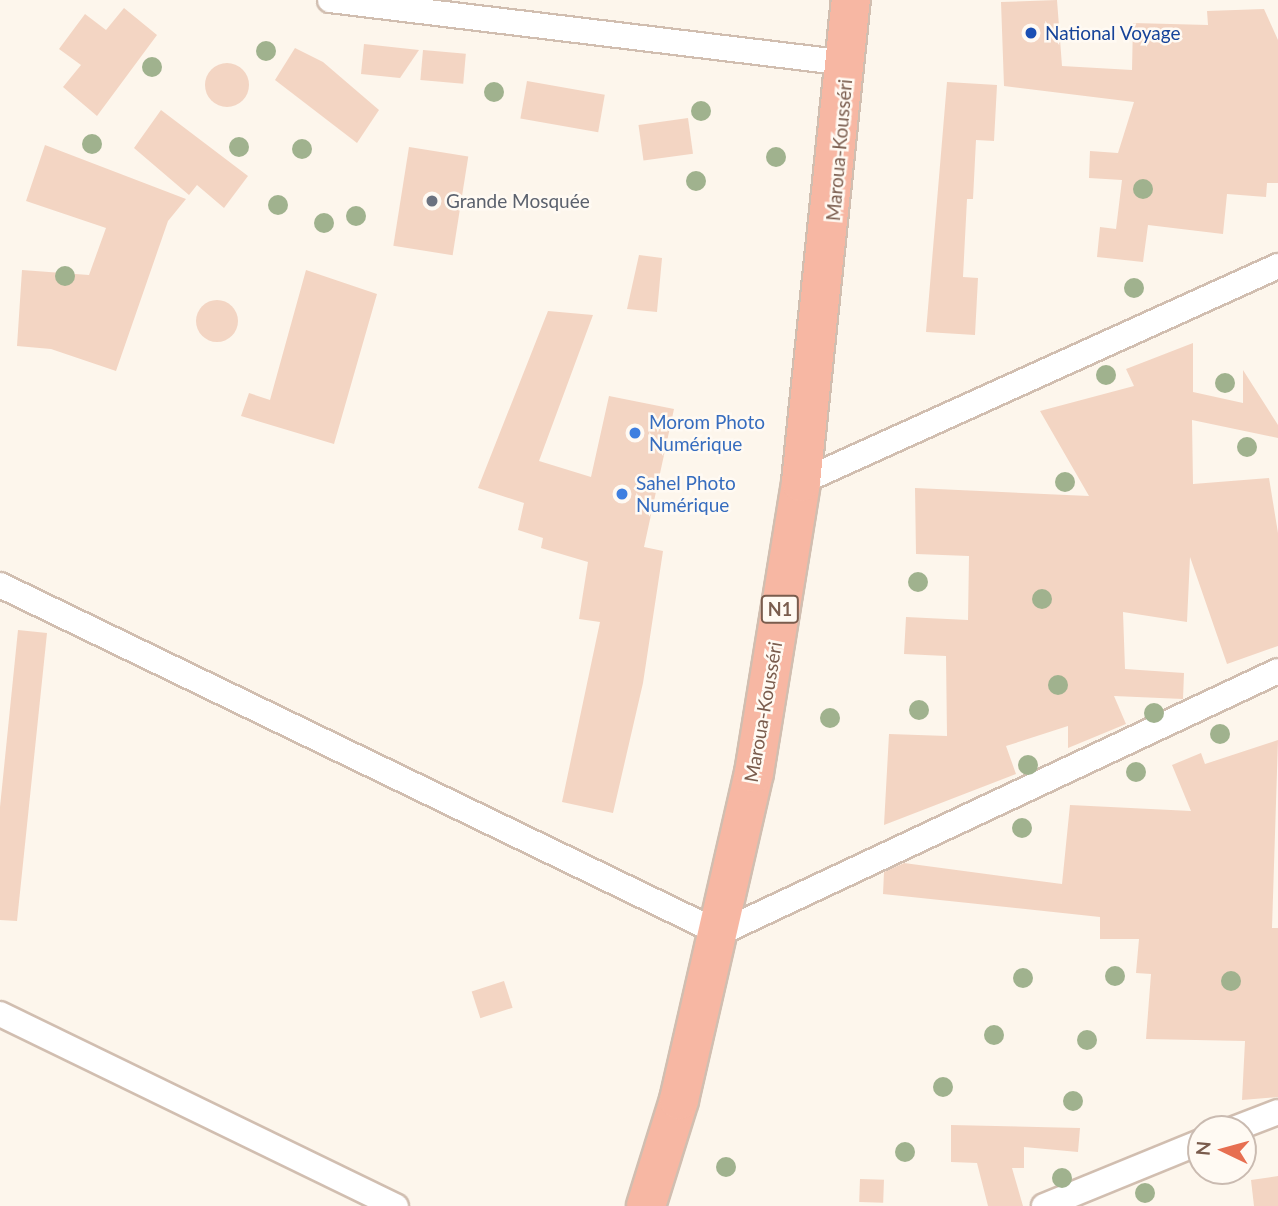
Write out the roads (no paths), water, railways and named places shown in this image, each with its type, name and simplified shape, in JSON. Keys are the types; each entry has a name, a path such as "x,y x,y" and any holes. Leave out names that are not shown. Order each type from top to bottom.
{"highway":[{"name":"Maroua-Kousséri","path":"646,1206 720,933 754,774 801,482 852,0"}],"street":[{"path":"330,0 847,64"},
{"path":"801,482 1278,266"},
{"path":"0,585 720,933 1278,671"},
{"path":"0,1014 396,1206"},
{"path":"1257,1120 1278,1112"},
{"path":"1044,1206 1187,1148"}],"place":[{"name":"National Voyage","path":"1031,33"},
{"name":"Grande Mosquée","path":"432,201"},
{"name":"Morom Photo Numérique","path":"635,433"},
{"name":"Sahel Photo Numérique","path":"622,494"}]}
